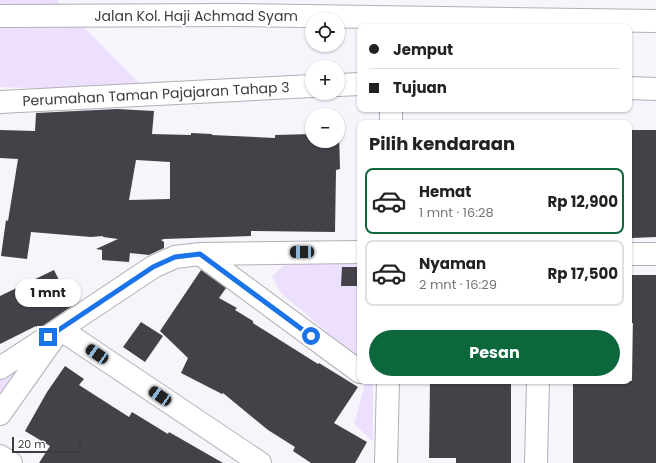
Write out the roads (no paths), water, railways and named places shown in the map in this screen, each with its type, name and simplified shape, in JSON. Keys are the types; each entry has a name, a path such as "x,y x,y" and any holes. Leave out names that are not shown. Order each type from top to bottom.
{"street":[{"name":"Jalan Kol. Haji Achmad Syam","path":"0,16 232,15 390,22 656,21"},
{"path":"345,85 357,84"},
{"name":"Perumahan Taman Pajajaran Tahap 3","path":"0,102 305,86"},
{"path":"632,88 656,89"},
{"path":"0,368 153,267 175,257 200,254 357,252"},
{"path":"200,254 357,370"},
{"path":"632,254 656,254"},
{"path":"0,414 60,329"},
{"path":"60,329 260,463"},
{"path":"536,463 538,384"},
{"path":"383,385 386,463"},
{"path":"0,456 11,463"}]}
